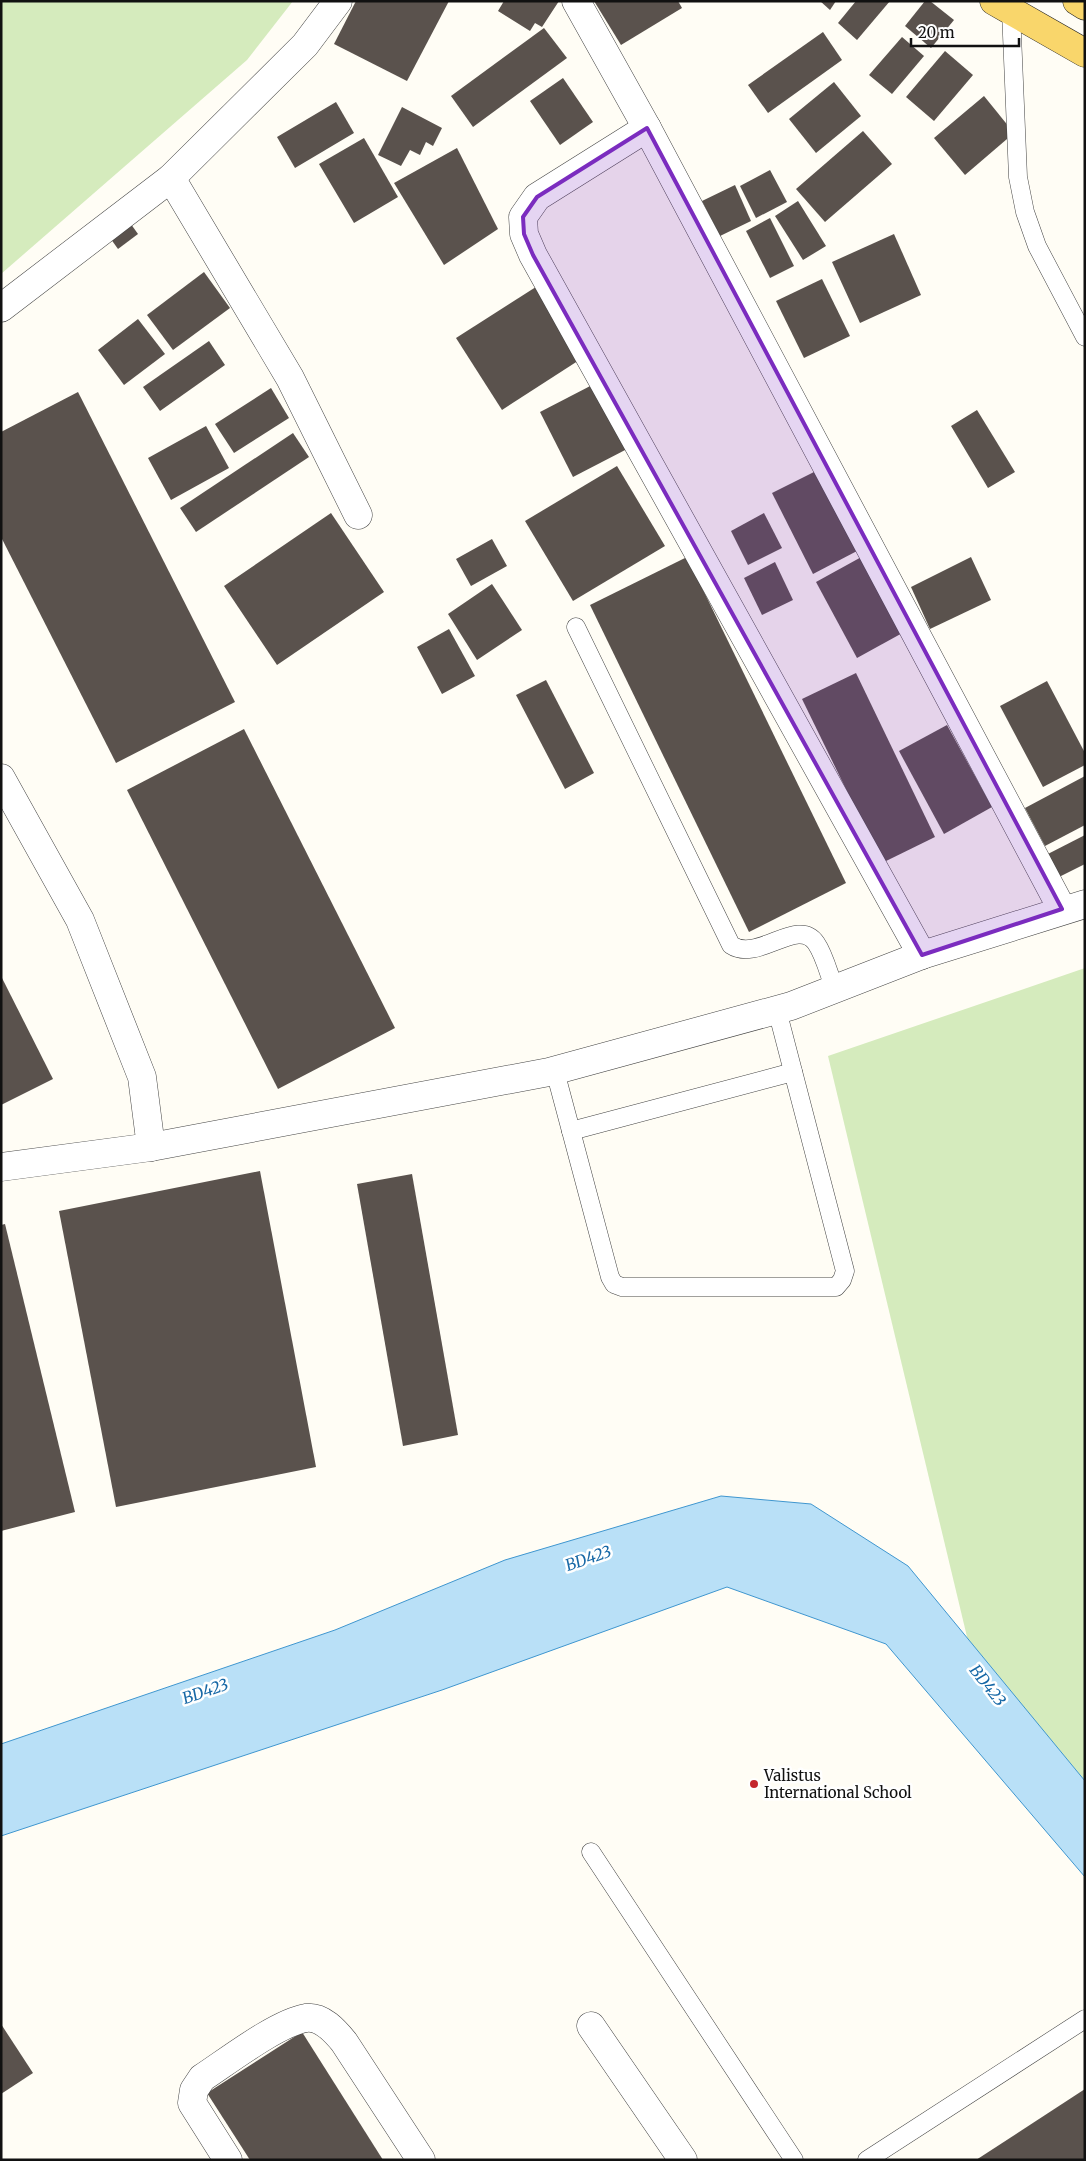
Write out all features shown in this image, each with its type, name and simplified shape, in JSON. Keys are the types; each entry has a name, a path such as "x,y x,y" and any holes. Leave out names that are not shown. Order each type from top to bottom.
{"main road":[{"path":"1077,1 1085,6"},
{"path":"1002,6 1085,53"}],"street":[{"path":"1,308 171,178 306,46 338,1"},
{"path":"1,1168 151,1147 555,1071 777,1010 835,990 922,955 1074,907 576,1"},
{"path":"647,128 537,197 523,217 524,234 533,255 922,955"},
{"path":"171,178 290,378 358,515"},
{"path":"1,778 80,920 142,1077 151,1147"},
{"path":"228,2160 192,2103 194,2090 202,2078 278,2029 307,2018 332,2027 344,2042 421,2160"},
{"path":"591,2026 684,2160"}],"lane":[{"path":"1002,6 1018,177 1025,212 1037,246 1085,337"},
{"path":"576,627 731,945 739,950 751,950 801,932 810,935 816,944 835,990"},
{"path":"555,1071 610,1277 614,1284 622,1287 836,1287 842,1280 845,1271 777,1010"},
{"path":"571,1131 793,1072"},
{"path":"591,1852 794,2160"},
{"path":"867,2160 1085,2019"}],"highlighted area":[{"path":"647,128 1062,909 922,955 533,255 524,234 523,217 537,197"}],"green space":[{"path":"1,1 293,1 247,60 1,274"},
{"path":"1085,968 1085,1781 968,1641 828,1056"}],"water":[{"name":"BD423","path":"721,1496 811,1504 908,1566 1085,1781 1085,1877 886,1644 727,1587 442,1690 1,1836 1,1744 335,1630 505,1560"}],"building":[{"path":"356,1 449,1 407,81 334,44"},
{"path":"504,1 559,1 542,27 535,23 530,31 498,11"},
{"path":"594,1 678,1 682,8 621,45"},
{"path":"820,1 836,1 830,10"},
{"path":"856,1 890,1 857,40 838,23"},
{"path":"925,1 930,1 954,20 931,48 905,26"},
{"path":"544,28 567,58 473,127 451,96"},
{"path":"823,32 842,60 768,113 748,85"},
{"path":"902,37 924,56 892,94 869,75"},
{"path":"945,51 973,75 934,121 906,97"},
{"path":"563,78 593,122 560,145 530,101"},
{"path":"834,82 861,116 816,153 789,119"},
{"path":"984,96 1014,133 965,175 934,138"},
{"path":"336,102 354,133 295,168 277,137"},
{"path":"402,107 442,128 433,146 426,142 420,155 410,150 401,166 378,155"},
{"path":"863,131 892,164 825,222 796,189"},
{"path":"364,138 398,197 354,223 319,164"},
{"path":"457,148 498,229 444,265 394,183"},
{"path":"770,170 787,202 756,218 740,186"},
{"path":"735,185 751,221 720,236 702,201"},
{"path":"798,201 826,246 803,260 775,216"},
{"path":"770,218 794,266 770,278 746,231"},
{"path":"128,220 138,234 118,249 108,235"},
{"path":"894,234 921,295 860,323 832,262"},
{"path":"204,272 230,308 173,350 147,315"},
{"path":"822,279 850,336 804,358 776,301"},
{"path":"539,285 584,357 502,410 456,338"},
{"path":"138,319 165,354 124,385 98,350"},
{"path":"209,341 225,365 160,411 143,387"},
{"path":"596,383 629,448 573,477 540,412"},
{"path":"271,388 289,418 234,453 215,424"},
{"path":"78,392 235,702 116,763 1,537 1,432"},
{"path":"977,410 1015,472 988,488 951,426"},
{"path":"206,426 229,468 171,500 148,458"},
{"path":"293,433 309,457 196,532 180,508"},
{"path":"617,466 665,546 573,601 525,521"},
{"path":"816,471 857,551 813,574 772,493"},
{"path":"331,513 384,592 277,665 224,586"},
{"path":"764,513 782,548 748,565 731,531"},
{"path":"492,539 507,566 471,586 456,559"},
{"path":"865,555 906,631 857,658 816,582"},
{"path":"687,557 846,883 749,932 590,605"},
{"path":"971,557 991,600 930,629 911,587"},
{"path":"775,562 793,600 762,615 744,578"},
{"path":"492,584 522,630 477,660 448,614"},
{"path":"449,629 475,676 442,694 417,647"},
{"path":"856,673 935,837 882,863 802,699"},
{"path":"546,680 594,773 565,789 516,695"},
{"path":"1047,681 1085,753 1085,765 1043,787 1000,706"},
{"path":"947,725 992,807 944,834 899,751"},
{"path":"244,729 395,1028 278,1089 127,790"},
{"path":"1085,776 1085,825 1045,846 1025,808"},
{"path":"1085,835 1085,864 1053,880 1042,857"},
{"path":"1,976 53,1079 1,1105"},
{"path":"260,1171 316,1467 116,1507 59,1211"},
{"path":"412,1174 458,1435 403,1446 357,1184"},
{"path":"5,1224 75,1512 1,1531 1,1225"},
{"path":"1,2024 33,2073 1,2094"},
{"path":"302,2032 383,2160 250,2160 207,2093"},
{"path":"1085,2089 1085,2160 976,2160"}],"place":[{"name":"Valistus International School","path":"754,1784"}]}
